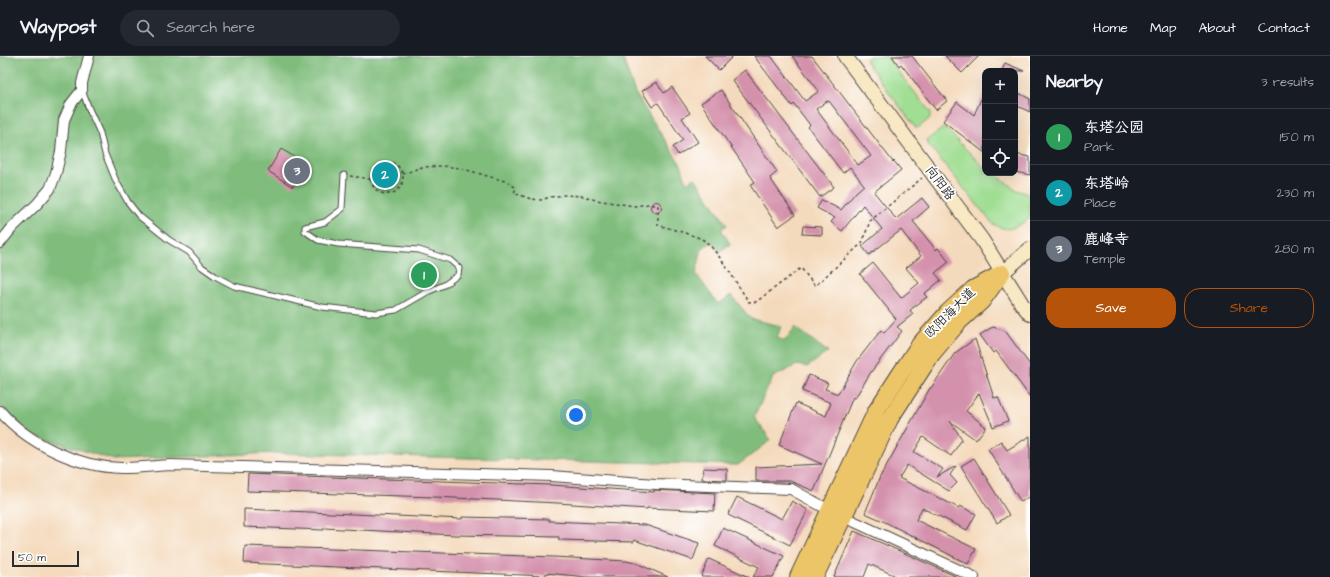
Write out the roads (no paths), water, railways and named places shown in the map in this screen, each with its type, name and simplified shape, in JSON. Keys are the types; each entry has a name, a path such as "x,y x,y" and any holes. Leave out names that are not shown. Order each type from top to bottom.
{"main road":[{"name":"向阳路","path":"845,56 982,240 1030,314"},
{"path":"1002,273 1030,249"},
{"name":"欧阳海大道","path":"815,577 836,513 876,411 919,345 948,312 973,289 1002,273"},
{"name":"欧阳海大道","path":"798,577 836,513"}],"street":[{"path":"0,243 12,228 50,189 56,173 61,151 64,120 71,104 82,90 82,83 89,56"},
{"path":"0,412 11,424 35,441 66,456 98,466 121,468 170,465 552,476 655,484 791,489 836,513 974,577"}],"lane":[{"path":"82,90 100,133 105,154 116,181 128,202 139,216 169,240 189,252 202,267 234,286 322,307 376,313 396,310 427,292 444,285 458,275 459,268 450,260 419,250 338,244 318,240 305,231 305,227 325,222 342,209 344,175"}],"place":[{"name":"鹿峰寺","path":"297,171"},
{"name":"东塔岭","path":"385,175"},
{"name":"东塔公园","path":"424,275"}]}
